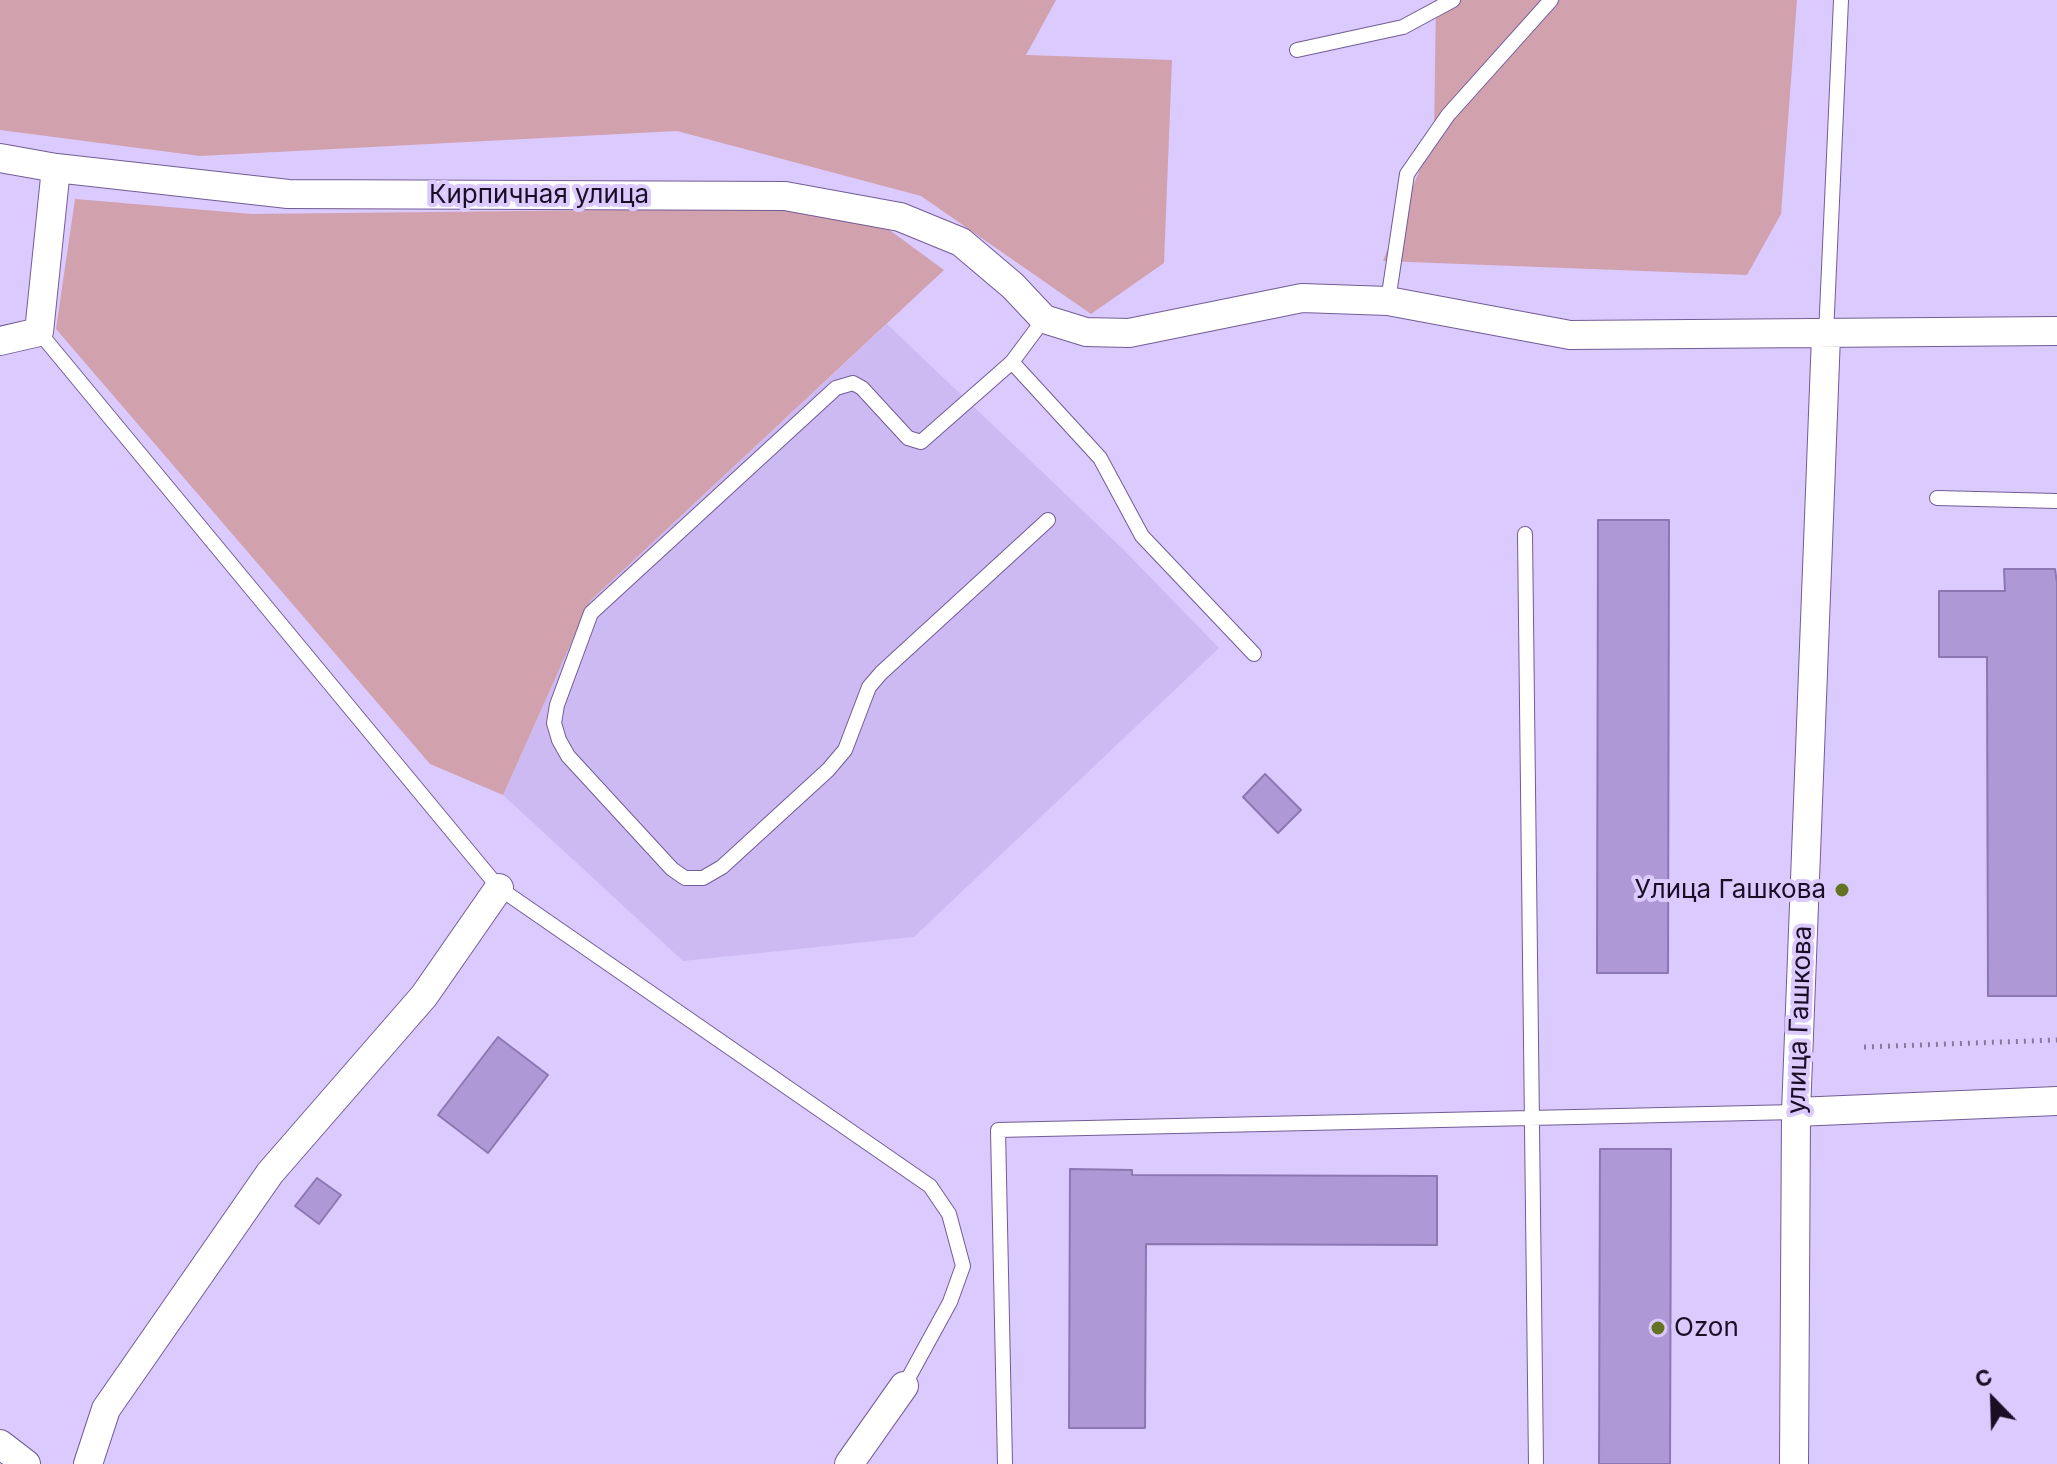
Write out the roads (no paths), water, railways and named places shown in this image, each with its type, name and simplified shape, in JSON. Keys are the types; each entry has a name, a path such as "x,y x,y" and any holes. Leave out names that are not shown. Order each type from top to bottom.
{"street":[{"name":"Кирпичная улица","path":"0,158 56,168 288,194 785,196 900,217 961,242 1013,286 1044,319"},
{"path":"0,341 39,332 56,168"},
{"path":"1044,319 1086,332 1129,333 1302,298 1388,301 1570,335 1826,336 2057,331"},
{"name":"улица Гашкова","path":"1794,1464 1796,1112 1826,336"},
{"path":"88,1464 106,1409 270,1173 424,996 499,888"},
{"path":"1796,1112 2057,1101"},
{"path":"849,1464 904,1386"},
{"path":"0,1444 26,1464"}],"lane":[{"path":"1297,50 1403,27 1453,0"},
{"path":"1388,301 1407,174 1448,115 1551,0"},
{"path":"1826,336 1841,0"},
{"path":"1044,319 1012,362 921,442 908,438 862,388 853,383 836,388 591,613 557,705 554,723 559,740 568,756 672,869 685,878 703,878 722,867 828,770 845,750 869,687 881,673 1048,520"},
{"path":"39,332 499,888 930,1186 949,1214 963,1266 950,1302 904,1386"},
{"path":"1012,362 1100,458 1142,536 1254,654"},
{"path":"1937,498 2057,501"},
{"path":"1525,534 1536,1464"},
{"path":"1005,1464 998,1130 1796,1112"}],"place":[{"name":"Улица Гашкова","path":"1842,890"},
{"name":"Ozon","path":"1658,1328"}]}
